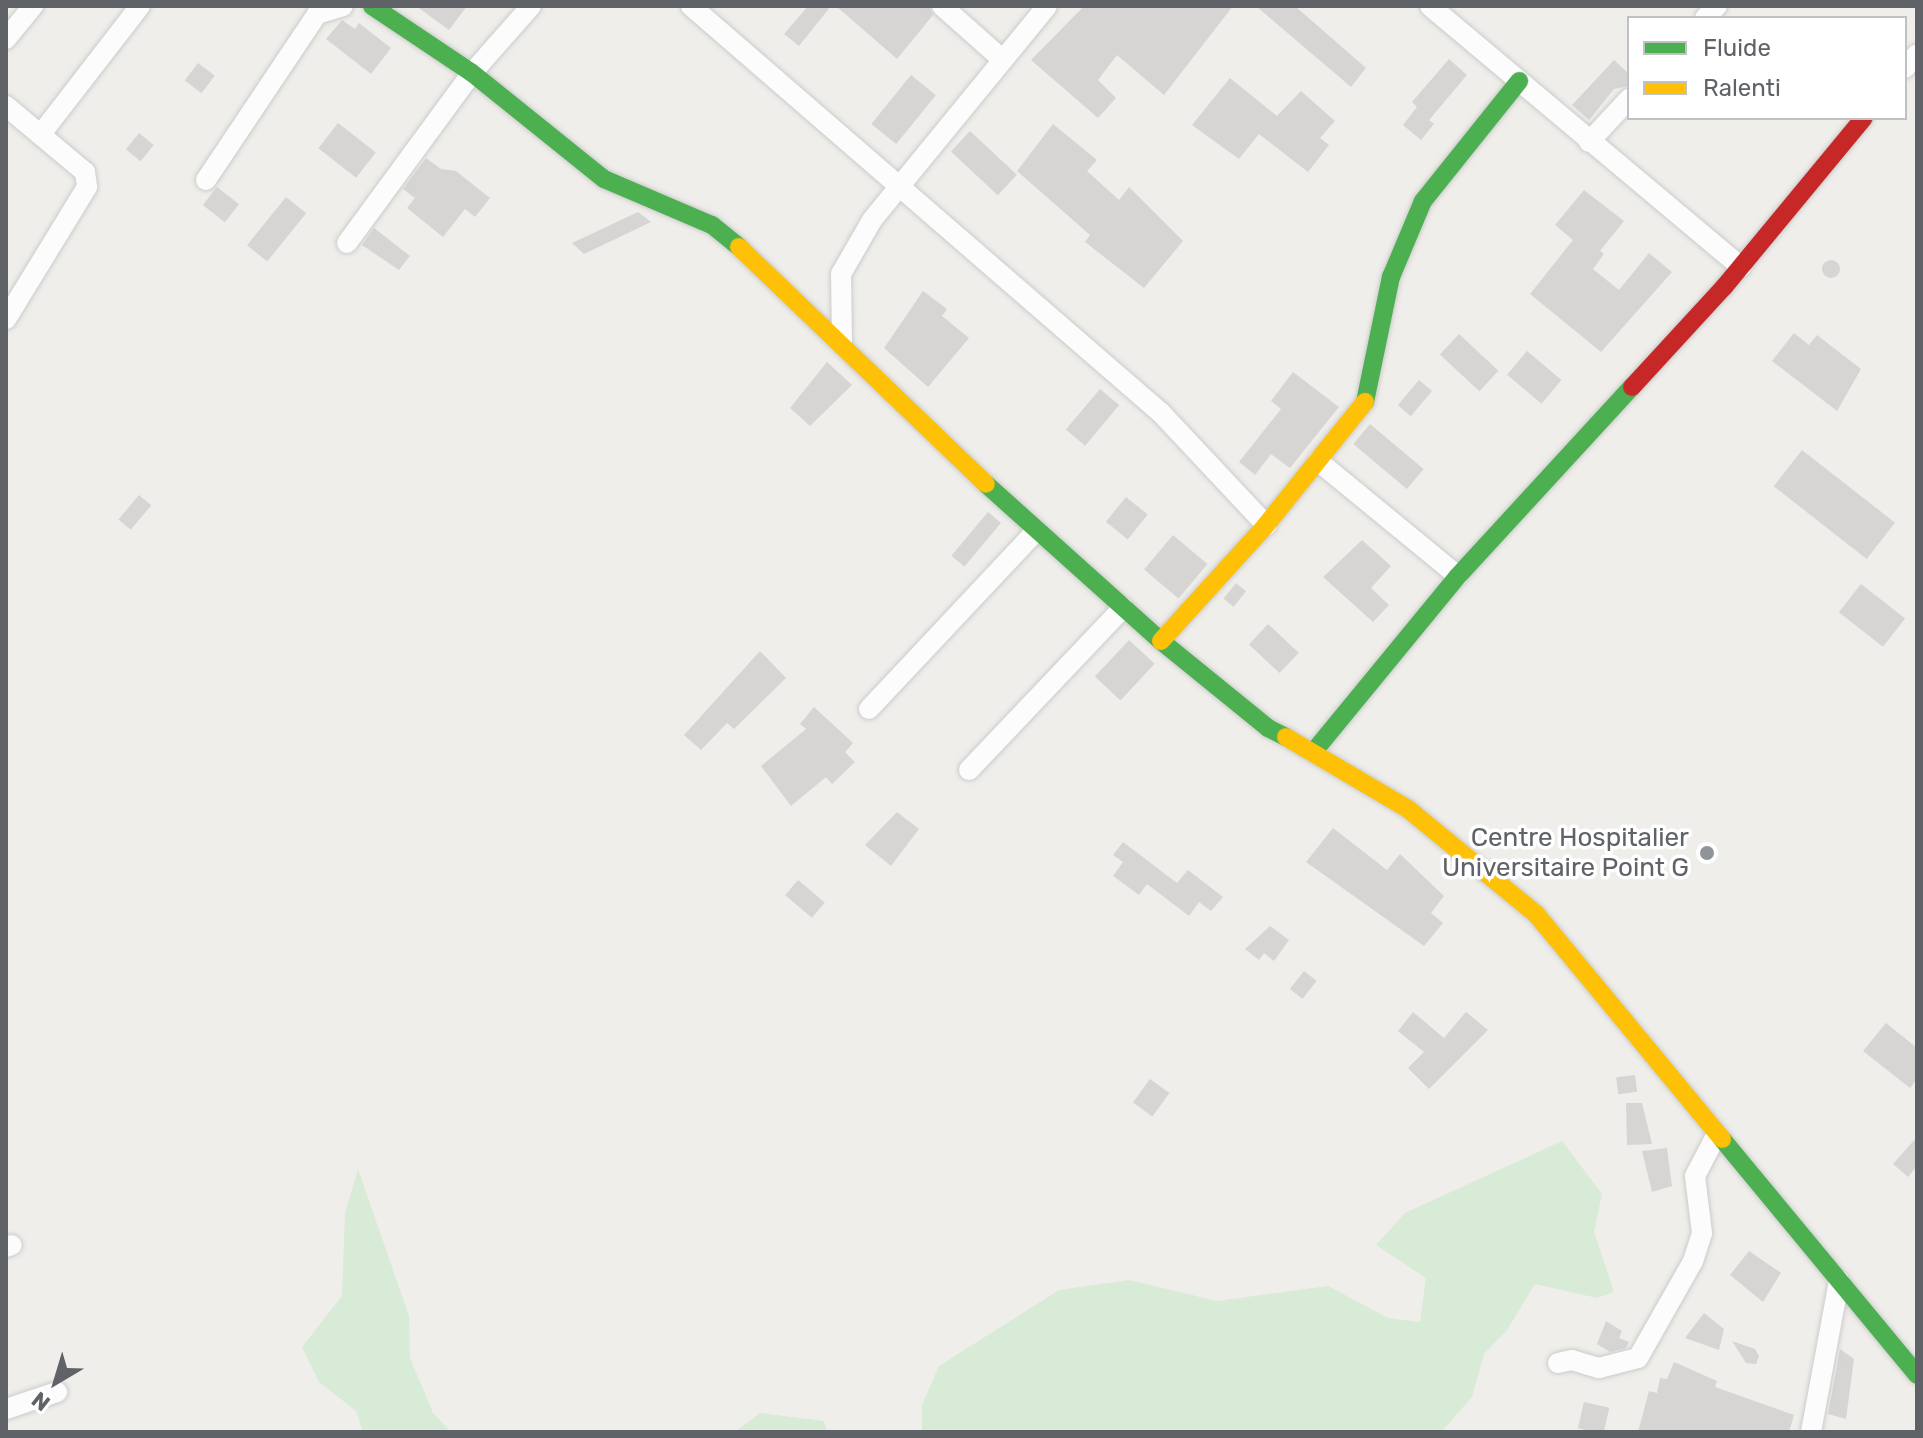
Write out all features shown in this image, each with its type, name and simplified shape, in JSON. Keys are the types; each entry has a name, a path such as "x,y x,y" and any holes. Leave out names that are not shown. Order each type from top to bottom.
{"street":[{"path":"6,39 33,6"},
{"path":"41,134 140,6"},
{"path":"206,180 317,14 343,6"},
{"path":"372,6 472,73 604,179 712,225 774,276 1036,531 1161,641 1268,728 1315,750 1408,809 1536,914 1917,1375"},
{"path":"347,243 472,73 531,6"},
{"path":"691,6 1161,413 1266,525"},
{"path":"942,6 1003,60"},
{"path":"842,343 841,274 872,220 1047,6"},
{"path":"1430,6 1741,267"},
{"path":"1161,641 1266,525 1368,398 1391,277 1423,201 1519,81"},
{"path":"1589,142 1627,101"},
{"path":"6,106 85,172 87,187 6,319"},
{"path":"1315,750 1458,576 1741,267 1862,120"},
{"path":"1318,461 1458,576"},
{"path":"869,709 1036,531"},
{"path":"969,770 1123,608"},
{"path":"1558,1363 1572,1360 1599,1368 1638,1358 1693,1261 1702,1233 1695,1176 1717,1134"},
{"path":"1811,1432 1839,1281"},
{"path":"6,1409 57,1392"}],"green space":[{"path":"1562,1141 1602,1194 1594,1232 1614,1292 1597,1298 1535,1284 1507,1330 1484,1354 1472,1397 1441,1432 922,1432 922,1405 939,1366 1059,1290 1129,1280 1217,1301 1328,1286 1388,1318 1420,1322 1426,1278 1376,1245 1405,1213"},
{"path":"358,1169 409,1316 410,1358 433,1413 451,1432 363,1432 356,1411 319,1382 302,1347 342,1296 345,1213"},
{"path":"760,1413 824,1421 827,1432 735,1432"}],"building":[{"path":"416,6 467,6 449,30"},
{"path":"808,6 831,6 799,46 784,34"},
{"path":"836,6 929,6 933,15 897,59"},
{"path":"1084,6 1233,6 1164,95 1117,55 1098,80 1116,98 1098,118 1031,60"},
{"path":"1256,6 1295,6 1366,68 1351,87"},
{"path":"342,20 355,29 359,23 391,48 371,74 326,39"},
{"path":"1449,59 1467,75 1429,120 1434,124 1421,140 1403,125 1417,107 1412,102"},
{"path":"1614,60 1627,72 1627,86 1614,89 1589,120 1572,105"},
{"path":"198,63 215,76 202,93 185,81"},
{"path":"911,75 936,95 896,144 871,124"},
{"path":"1230,78 1277,116 1301,91 1335,121 1320,138 1329,145 1308,172 1259,134 1239,159 1192,125"},
{"path":"338,123 376,153 356,178 318,148"},
{"path":"1053,124 1097,160 1087,171 1119,200 1129,187 1183,241 1144,288 1085,242 1090,235 1017,171"},
{"path":"970,131 1017,175 998,195 951,151"},
{"path":"139,133 154,145 141,161 126,149"},
{"path":"426,158 441,169 456,171 490,198 475,217 465,209 443,237 407,208 415,198 403,189"},
{"path":"217,187 239,204 225,222 203,205"},
{"path":"1584,190 1624,221 1600,251 1604,254 1593,269 1619,290 1649,253 1672,272 1601,352 1530,294 1573,240 1555,225"},
{"path":"286,197 306,213 267,262 247,245"},
{"path":"638,212 651,222 584,254 572,243"},
{"path":"374,228 410,256 399,270 362,245"},
{"path":"1827,260 1835,260 1840,269 1838,276 1827,278 1822,273 1822,265"},
{"path":"923,291 947,309 942,316 969,338 928,387 884,348"},
{"path":"1794,333 1809,345 1817,335 1861,369 1837,411 1772,361"},
{"path":"1459,334 1498,371 1479,391 1440,354"},
{"path":"1527,351 1561,380 1542,404 1507,375"},
{"path":"827,362 852,385 810,426 790,408"},
{"path":"1293,372 1339,407 1290,468 1271,454 1255,475 1239,462 1281,409 1271,401"},
{"path":"1419,380 1432,391 1411,416 1398,405"},
{"path":"1100,389 1119,405 1085,446 1066,430"},
{"path":"1370,424 1424,469 1407,489 1353,444"},
{"path":"1802,450 1895,523 1867,559 1774,486"},
{"path":"139,495 151,505 131,530 118,520"},
{"path":"1126,497 1148,515 1128,539 1106,522"},
{"path":"988,512 1001,523 964,567 951,556"},
{"path":"1173,535 1207,564 1179,598 1144,569"},
{"path":"1362,540 1391,566 1371,588 1389,605 1373,622 1323,577"},
{"path":"1236,583 1246,591 1234,607 1223,599"},
{"path":"1861,584 1905,618 1883,647 1839,612"},
{"path":"1268,624 1299,653 1280,673 1249,644"},
{"path":"1129,640 1155,664 1120,700 1095,677"},
{"path":"760,651 786,678 734,729 727,723 701,750 684,735"},
{"path":"814,707 853,743 845,752 855,762 832,784 826,777 791,806 761,766 806,729 800,724"},
{"path":"897,812 919,829 891,866 865,845"},
{"path":"1333,828 1387,870 1400,854 1444,896 1431,913 1443,923 1424,946 1306,862"},
{"path":"1123,842 1177,883 1188,870 1223,897 1211,911 1199,902 1189,916 1147,884 1139,895 1113,876 1123,862 1113,855"},
{"path":"798,880 825,902 812,918 785,895"},
{"path":"1270,926 1289,940 1274,961 1264,953 1259,960 1245,949"},
{"path":"1304,971 1317,981 1302,999 1290,989"},
{"path":"1413,1012 1444,1038 1466,1012 1488,1030 1429,1089 1408,1068 1424,1052 1398,1031"},
{"path":"1886,1023 1917,1048 1917,1079 1910,1088 1863,1051"},
{"path":"1635,1075 1637,1092 1618,1094 1616,1077"},
{"path":"1150,1079 1169,1093 1152,1117 1133,1102"},
{"path":"1626,1103 1642,1103 1652,1144 1627,1145"},
{"path":"1917,1137 1917,1166 1908,1177 1893,1164"},
{"path":"1667,1148 1672,1186 1652,1192 1642,1151"},
{"path":"1749,1251 1781,1273 1763,1302 1730,1275"},
{"path":"1704,1313 1724,1329 1719,1350 1685,1338"},
{"path":"1606,1321 1622,1331 1619,1338 1629,1342 1626,1348 1610,1352 1597,1344"},
{"path":"1732,1341 1755,1349 1759,1356 1756,1364 1746,1363"},
{"path":"1840,1349 1854,1359 1846,1419 1828,1414"},
{"path":"1674,1362 1717,1381 1715,1387 1794,1415 1789,1432 1638,1432 1649,1391 1657,1393 1660,1378 1667,1379"},
{"path":"1584,1402 1609,1408 1604,1432 1578,1428"}],"traffic: fast":[{"path":"372,6 472,73 604,179 712,225 739,247"},
{"path":"1365,402 1391,277 1423,201 1519,81"},
{"path":"1315,750 1458,576 1632,387"},
{"path":"986,484 1161,641 1268,728 1286,737"},
{"path":"1722,1139 1917,1375"}],"traffic: slow":[{"path":"739,247 986,484"},
{"path":"1161,641 1266,525 1365,402"},
{"path":"1286,737 1408,809 1536,914 1722,1139"}],"traffic: jam":[{"path":"1632,387 1724,287 1862,120"}],"place":[{"name":"Centre Hospitalier Universitaire Point G","path":"1707,853"}]}
